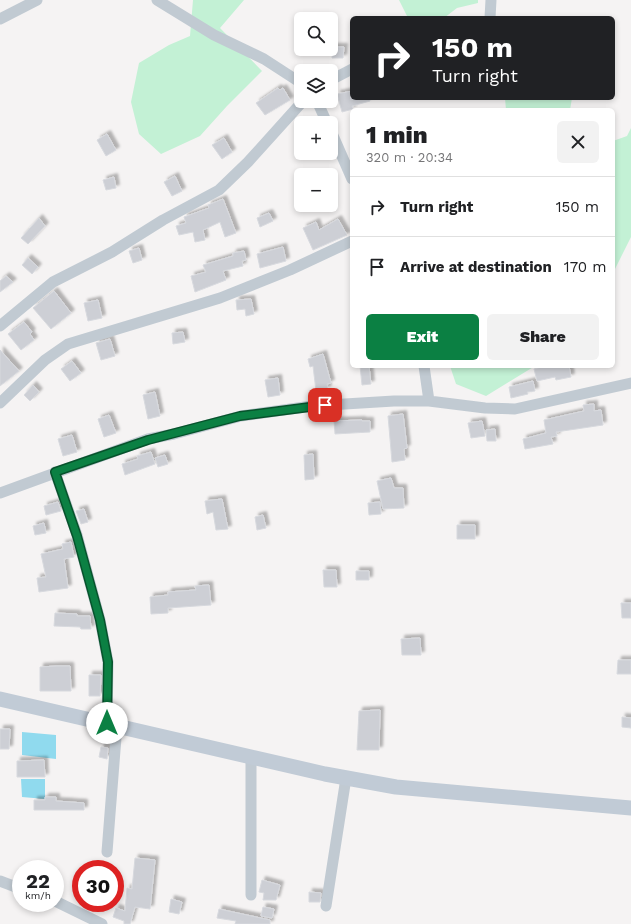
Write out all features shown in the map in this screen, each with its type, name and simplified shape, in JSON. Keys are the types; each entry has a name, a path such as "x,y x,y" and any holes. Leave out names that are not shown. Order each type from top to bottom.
{"main road":[{"path":"0,699 346,778 396,787 631,808"}],"street":[{"path":"0,19 37,0"},
{"path":"157,0 214,35 264,59 294,78"},
{"path":"490,16 491,0"},
{"path":"338,76 350,70"},
{"path":"0,326 53,282 112,252 163,220 219,190 248,162 297,108"},
{"path":"338,147 350,174"},
{"path":"0,403 45,360 68,344 220,298 290,270 350,242"},
{"path":"424,368 428,401"},
{"path":"0,493 55,472 148,440 240,416 312,406 394,401 428,401 485,408 515,409 631,383"},
{"path":"55,472 77,536 100,620 108,662 112,724 107,852"},
{"path":"251,756 251,895"},
{"path":"326,906 346,778"},
{"path":"0,881 12,886"},
{"path":"64,906 102,924"}],"green space":[{"path":"193,0 244,0 220,28 262,71 200,136 161,154 139,134 131,102 139,63 169,45 190,36"},
{"path":"399,0 478,0 478,3 457,8 447,16 407,16"},
{"path":"505,100 572,100 570,108 506,108"},
{"path":"631,128 631,237 615,269 615,140 627,136"},
{"path":"451,368 532,368 486,396 456,384"}],"water":[{"path":"22,732 56,735 56,759 22,755"},
{"path":"21,779 45,779 45,799 22,797"}],"building":[{"path":"338,47 344,47 343,58 332,58 332,56 338,56"},
{"path":"278,88 280,90 283,88 290,100 265,115 256,103"},
{"path":"350,91 350,100 370,100 352,106 353,108 350,108 350,110 342,112 338,94"},
{"path":"107,134 116,150 106,156 97,140"},
{"path":"224,138 232,152 222,159 212,145"},
{"path":"175,176 182,191 172,196 164,182"},
{"path":"114,177 116,188 106,190 103,180"},
{"path":"223,199 236,233 225,237 220,222 203,230 205,240 195,242 193,232 179,235 176,226 186,223 184,217 209,208 208,205"},
{"path":"269,213 273,221 260,227 257,218"},
{"path":"39,218 45,226 28,244 21,238"},
{"path":"338,219 347,235 313,250 303,228 316,222 319,230"},
{"path":"283,247 286,261 260,268 257,254"},
{"path":"139,248 142,260 133,263 129,251"},
{"path":"244,251 246,260 242,261 243,266 223,271 226,280 195,292 191,276 206,272 203,265 233,256 233,253"},
{"path":"28,258 38,267 32,274 22,265"},
{"path":"6,276 13,282 0,292 0,281"},
{"path":"54,291 71,313 51,329 33,308"},
{"path":"251,299 254,314 246,316 245,309 237,310 236,300"},
{"path":"98,300 102,318 88,321 84,303"},
{"path":"24,322 32,332 30,334 34,340 21,350 8,334"},
{"path":"183,332 185,342 173,344 172,333"},
{"path":"110,339 115,356 101,360 96,343"},
{"path":"0,350 19,371 0,386"},
{"path":"323,354 331,383 327,384 328,389 316,391 313,366 310,367 308,359"},
{"path":"72,361 81,373 70,381 61,369"},
{"path":"360,368 369,368 371,384 362,385"},
{"path":"569,368 571,377 556,380 555,377 537,381 534,369"},
{"path":"278,378 280,395 268,397 265,380"},
{"path":"533,381 535,391 527,392 528,394 511,398 509,387"},
{"path":"33,385 39,392 30,401 24,395"},
{"path":"155,392 160,416 148,419 143,395"},
{"path":"594,404 594,411 601,410 603,425 556,432 557,436 551,437 553,444 525,449 523,439 546,433 544,420 584,411 583,405"},
{"path":"403,414 407,448 404,449 405,460 392,462 388,416"},
{"path":"109,415 116,433 104,437 98,419"},
{"path":"334,421 370,421 370,432 335,434"},
{"path":"482,421 485,436 471,438 468,423"},
{"path":"495,429 496,441 487,441 486,430"},
{"path":"72,435 77,452 63,456 58,439"},
{"path":"151,452 155,464 125,475 122,464 138,459 137,456"},
{"path":"313,454 314,479 305,480 304,455"},
{"path":"165,455 168,464 158,467 155,458"},
{"path":"391,478 394,488 403,488 404,508 383,509 377,481"},
{"path":"222,499 228,529 216,530 213,512 207,514 205,501"},
{"path":"58,502 61,511 46,515 44,506"},
{"path":"380,502 381,514 369,515 368,503"},
{"path":"84,509 88,522 81,524 76,511"},
{"path":"263,515 266,528 257,530 255,517"},
{"path":"44,523 46,533 35,535 33,526"},
{"path":"457,525 475,525 475,539 457,539"},
{"path":"71,542 74,557 64,559 68,588 39,592 37,578 46,577 41,554 63,549 62,544"},
{"path":"323,570 336,570 337,587 324,587"},
{"path":"356,571 369,571 369,580 356,580"},
{"path":"209,585 211,605 168,608 168,613 151,614 150,597 168,595 168,592 196,590 195,586"},
{"path":"621,603 631,603 631,618 622,618"},
{"path":"55,613 90,616 91,629 54,626"},
{"path":"420,638 421,655 402,655 401,639"},
{"path":"618,660 631,660 631,674 617,674"},
{"path":"70,666 71,691 40,691 40,667"},
{"path":"89,675 101,675 100,696 89,696"},
{"path":"380,710 379,750 357,750 359,711"},
{"path":"622,717 631,718 631,728 622,727"},
{"path":"0,729 10,729 9,749 0,749"},
{"path":"101,747 108,748 107,759 99,757"},
{"path":"44,760 45,777 17,777 17,761"},
{"path":"45,797 56,797 56,801 84,803 84,810 34,810 34,800 45,800"},
{"path":"135,858 155,860 150,909 135,907 130,924 124,924 124,921 113,917 115,912 125,911 127,888 132,889"},
{"path":"262,880 280,885 276,900 263,900 264,893 259,892"},
{"path":"309,892 321,893 320,902 309,902"},
{"path":"171,899 182,902 179,914 169,912"},
{"path":"263,907 274,909 272,918 261,916"},
{"path":"219,909 270,920 270,924 235,924 236,921 217,918"}],"route":[{"path":"107,723 108,662 100,620 77,536 55,472 148,440 240,416 325,405"}]}
